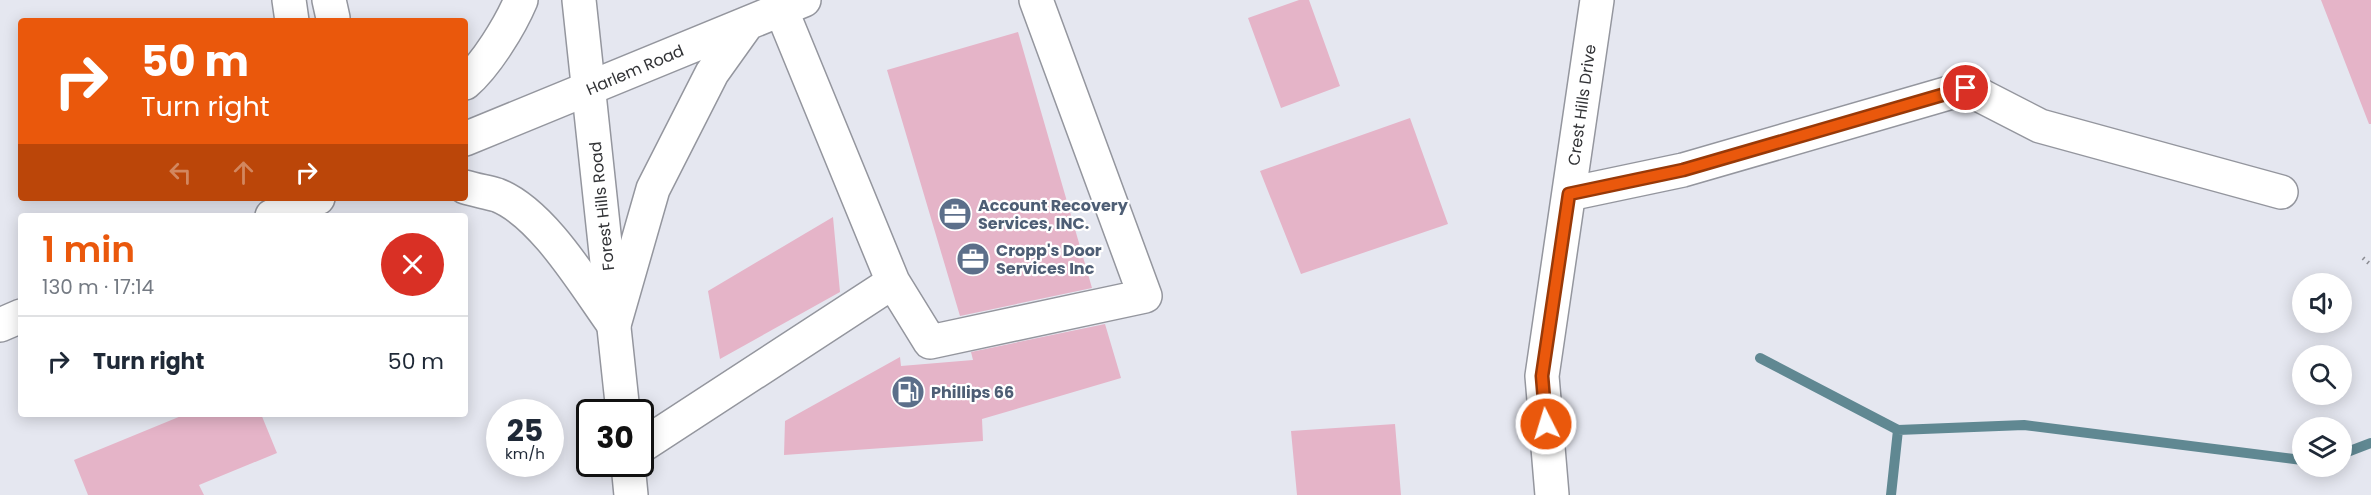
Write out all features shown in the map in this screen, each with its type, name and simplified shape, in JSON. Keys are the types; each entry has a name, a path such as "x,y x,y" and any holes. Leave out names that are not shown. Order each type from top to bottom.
{"main road":[{"path":"289,0 292,18"},
{"path":"468,81 498,40 521,0"},
{"name":"Forest Hills Road","path":"579,0 622,399"},
{"path":"793,4 893,282 930,342 1145,296 1036,0"},
{"name":"Crest Hills Drive","path":"1552,495 1542,376 1597,0"},
{"name":"Harlem Road","path":"468,138 590,90 793,4"},
{"path":"614,325 653,189 712,73 747,24"},
{"path":"1569,194 1683,170 1966,88 2040,126 2281,192"},
{"path":"468,188 498,196 533,218 562,253 614,325"},
{"path":"280,213 310,201"},
{"path":"654,438 893,282"},
{"path":"0,325 18,317"},
{"path":"629,477 631,495"}],"path":[{"path":"2363,258 2371,265"}],"building":[{"path":"1299,0 1309,0 1340,86 1281,108 1248,18"},
{"path":"2321,0 2371,0 2371,124 2369,124"},
{"path":"1018,32 1092,288 960,316 887,70"},
{"path":"1410,118 1448,224 1301,274 1260,171"},
{"path":"833,217 840,292 720,359 708,291"},
{"name":"Phillips 66","path":"1105,324 1121,378 982,419 983,441 784,455 785,421 900,357 901,366 973,360 971,352"},
{"path":"179,417 262,417 277,453 199,485 204,495 88,495 74,460"},
{"path":"1395,424 1401,495 1297,495 1291,431"}],"waterway":[{"path":"1760,358 1898,430 2024,425 2292,459"},
{"path":"1891,495 1898,430"},
{"path":"2352,450 2371,443"}],"place":[{"name":"Account Recovery Services, INC.","path":"955,214"},
{"name":"Cropp's Door Services Inc","path":"973,259"},
{"name":"Phillips 66","path":"908,392"}],"route":[{"path":"1546,424 1542,376 1569,194 1683,170 1966,88"}]}
